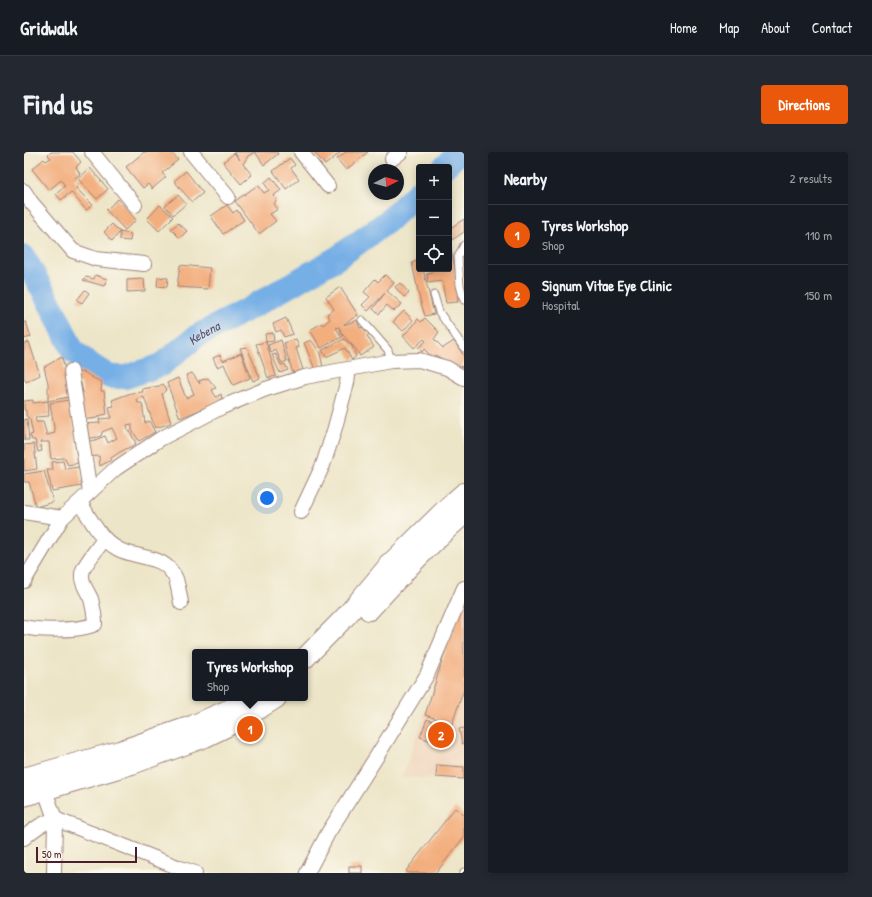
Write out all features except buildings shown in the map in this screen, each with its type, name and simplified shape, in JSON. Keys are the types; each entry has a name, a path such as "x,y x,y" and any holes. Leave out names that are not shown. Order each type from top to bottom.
{"main road":[{"path":"308,670 329,652 449,506 464,493"},
{"path":"308,655 347,615 396,569 464,514"},
{"path":"24,796 36,781 192,726 245,701"},
{"path":"36,781 132,764 205,737 244,718 271,701"}],"street":[{"path":"92,152 135,204"},
{"path":"191,152 228,197"},
{"path":"301,152 328,186"},
{"path":"24,191 31,202 73,251 96,259 144,264"},
{"path":"24,582 62,518 115,469 160,439 222,407 285,383 391,361 419,360 447,368 464,378"},
{"path":"301,512 323,465 334,431 349,370"},
{"path":"70,371 85,497 93,523 104,539 119,550 137,556 154,559 167,566 176,578 181,603"},
{"path":"24,512 62,518"},
{"path":"24,626 38,629 66,629 89,627 95,624 91,600 82,582 82,575 83,568 104,539"},
{"path":"307,873 328,833 427,675 464,588"},
{"path":"36,781 55,819 54,873"},
{"path":"24,838 36,827 55,819 195,873"}],"lane":[{"path":"464,245 458,257 460,285 464,300"},
{"path":"434,295 439,312 464,348"},
{"path":"362,320 388,350 391,361"}],"shaded area":[{"path":"464,614 464,781 402,777 433,693"}],"waterway":[{"name":"Kebena","path":"447,164 460,152"},
{"name":"Kebena","path":"24,257 53,309 73,351 110,377 126,377 161,365 197,336 252,307 337,258 388,221 416,194"}],"place":[{"name":"Tyres Workshop","path":"250,729"},
{"name":"Signum Vitae Eye Clinic","path":"441,735"}]}
